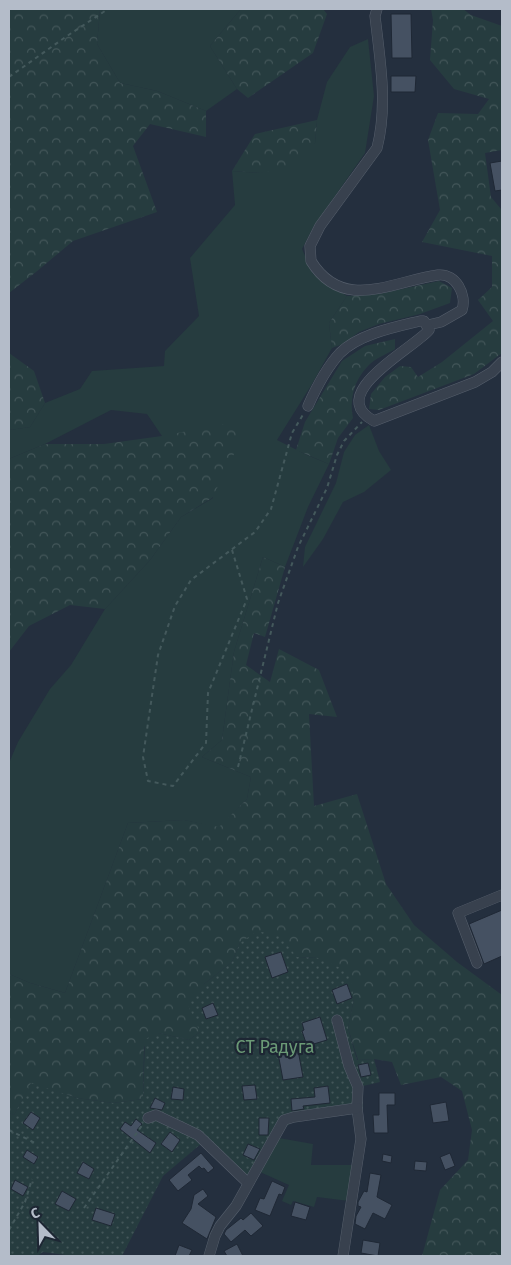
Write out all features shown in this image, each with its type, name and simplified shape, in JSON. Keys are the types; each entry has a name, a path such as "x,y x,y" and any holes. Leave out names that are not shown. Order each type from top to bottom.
{"street":[{"path":"377,9 375,16 383,89 380,134 377,148 320,226 310,246 310,255 314,266 330,281 337,286 348,289 366,291 388,288 440,275 449,276 457,283 462,296 464,304 462,310 441,322 428,325"},
{"path":"308,406 327,371 341,352 369,336 388,328 424,321 428,325 429,330 423,337 381,367 360,394 359,405 361,411 374,421 475,382 492,372 502,362"},
{"path":"477,963 458,913 502,895"},
{"path":"337,1020 343,1047 358,1088 357,1108 361,1140 343,1256"},
{"path":"210,1256 215,1236 236,1206 284,1120 357,1108"},
{"path":"148,1118 156,1115 198,1135 248,1183"}],"path":[{"path":"9,77 66,36 108,9"},
{"path":"232,550 247,599 208,693 206,742 173,786 148,781 143,757 158,655 175,606 191,580 255,532 271,509 292,433 308,406"},
{"path":"238,767 278,603 298,547 327,488 337,455 344,441 360,423 374,421"},
{"path":"84,1208 148,1118"},
{"path":"9,1130 35,1143"},
{"path":"9,1230 25,1202 32,1179"}],"green space":[{"path":"9,9 100,9 97,44 120,83 157,91 206,111 206,137 150,124 133,146 157,212 73,241 9,293"},
{"path":"100,9 241,9 210,46 237,89 206,111 157,91 120,83 97,44"},
{"path":"241,9 323,9 327,14 313,53 248,98 237,89 210,46"},
{"path":"431,9 463,9 471,15 502,26 502,150 485,153 491,197 501,209 502,216 502,353 474,374 379,410 369,409 371,394 385,377 400,366 411,367 418,377 442,362 493,321 478,300 492,287 492,256 422,242 440,210 428,140 438,113 478,114 489,99 454,89 430,60 433,20"},
{"path":"368,39 374,96 365,153 314,226 302,249 313,274 347,296 329,323 332,348 277,440 329,464 308,507 285,567 263,557 234,652 222,740 202,757 251,777 247,799 219,828 184,820 128,823 65,993 30,983 9,974 9,763 18,742 50,689 71,665 105,609 150,560 181,517 213,498 162,436 147,414 111,410 45,444 9,459 9,430 30,427 45,403 80,389 92,371 164,366 165,351 199,316 190,258 235,205 232,171 261,173 315,143 317,120 327,82 350,47"},
{"path":"317,120 315,143 297,165 261,173 232,171 255,134"},
{"path":"439,281 452,288 450,303 420,314 379,324 359,332 343,344 332,348 329,323 347,296 379,294"},
{"path":"395,339 395,349 371,363 359,378 352,397 353,418 338,438 329,464 296,450 305,422 342,361 365,346"},
{"path":"9,353 34,371 45,403 30,427 9,430"},
{"path":"238,421 234,454 212,498 181,517 150,560 105,609 70,605 29,626 9,652 9,459 45,444 104,444 162,436"},
{"path":"369,425 379,451 391,470 364,492 343,502 323,539 303,567 305,547 336,483 344,452 355,435"},
{"path":"263,557 285,567 265,637 254,633 246,665 270,682 279,649 319,670 337,717 309,714 314,806 357,794 386,884 414,925 457,962 502,995 502,1256 422,1256 440,1190 468,1160 472,1130 462,1091 441,1077 401,1085 392,1062 374,1059 358,1060 348,1028 354,999 319,958 297,957 240,943 232,962 204,984 200,1032 189,1040 159,1033 144,1047 143,1099 113,1103 77,1098 31,1084 14,1115 9,1113 9,974 30,983 65,993 128,823 184,820 219,827 247,799 251,777 202,757 222,740 234,652"},
{"name":"СТ Радуга","path":"257,931 280,936 297,957 319,958 349,972 354,999 348,1028 357,1060 374,1059 380,1082 363,1086 363,1111 295,1121 285,1127 250,1187 202,1143 163,1176 122,1256 73,1256 43,1252 37,1256 9,1256 9,1113 14,1115 31,1083 77,1098 113,1103 143,1099 145,1039 159,1033 189,1040 200,1032 188,1005 204,984 232,962 240,943"},
{"path":"279,1138 313,1144 311,1165 355,1165 349,1201 317,1197 314,1207 293,1201 291,1205 282,1201 289,1185 260,1172"}],"building":[{"path":"391,14 411,14 412,58 392,58"},
{"path":"391,76 416,76 415,92 391,92"},
{"path":"502,161 502,190 495,191 490,163"},
{"path":"502,910 502,956 484,964 469,924"},
{"path":"281,952 288,972 272,978 265,957"},
{"path":"347,984 352,998 337,1004 332,990"},
{"path":"213,1003 218,1015 206,1019 202,1008"},
{"path":"320,1017 327,1040 307,1046 302,1031 304,1030 302,1023"},
{"path":"298,1050 303,1077 283,1080 278,1053"},
{"path":"368,1063 371,1075 361,1077 358,1065"},
{"path":"255,1085 257,1099 244,1100 242,1086"},
{"path":"328,1086 330,1103 303,1106 304,1109 292,1111 291,1099 315,1097 314,1088"},
{"path":"173,1087 184,1089 183,1100 171,1099"},
{"path":"379,1093 395,1093 395,1105 387,1105 388,1133 374,1133 373,1115 379,1115"},
{"path":"155,1098 165,1103 162,1110 150,1108"},
{"path":"446,1102 449,1121 433,1123 430,1105"},
{"path":"31,1112 40,1118 33,1130 23,1123"},
{"path":"259,1118 269,1118 268,1135 259,1135"},
{"path":"136,1119 142,1124 137,1130 156,1143 150,1153 120,1129 125,1122 131,1126"},
{"path":"170,1132 180,1140 172,1152 161,1144"},
{"path":"248,1144 260,1149 254,1160 243,1155"},
{"path":"27,1150 38,1157 34,1164 23,1157"},
{"path":"201,1153 214,1168 208,1173 199,1166 188,1175 192,1180 178,1191 169,1180"},
{"path":"450,1153 455,1166 445,1170 440,1157"},
{"path":"383,1154 392,1156 391,1163 382,1161"},
{"path":"415,1161 427,1162 426,1171 414,1170"},
{"path":"83,1162 94,1169 89,1179 77,1173"},
{"path":"370,1173 381,1175 377,1197 392,1205 385,1219 373,1213 365,1229 355,1224 356,1216 361,1207 358,1206 358,1202 364,1191 367,1192"},
{"path":"15,1180 28,1187 23,1196 11,1189"},
{"path":"272,1181 285,1187 282,1195 279,1194 270,1216 255,1210 260,1198 264,1199"},
{"path":"203,1189 208,1196 198,1204 216,1217 207,1239 182,1223 191,1209 194,1195"},
{"path":"62,1191 76,1199 69,1211 55,1204"},
{"path":"295,1202 310,1207 306,1220 291,1216"},
{"path":"96,1208 115,1214 111,1226 92,1220"},
{"path":"251,1213 263,1226 251,1236 245,1230 231,1242 224,1234 226,1230"},
{"path":"363,1240 380,1243 378,1256 361,1253"},
{"path":"237,1244 243,1256 227,1256 224,1251"},
{"path":"179,1245 192,1250 189,1256 175,1256"}]}
